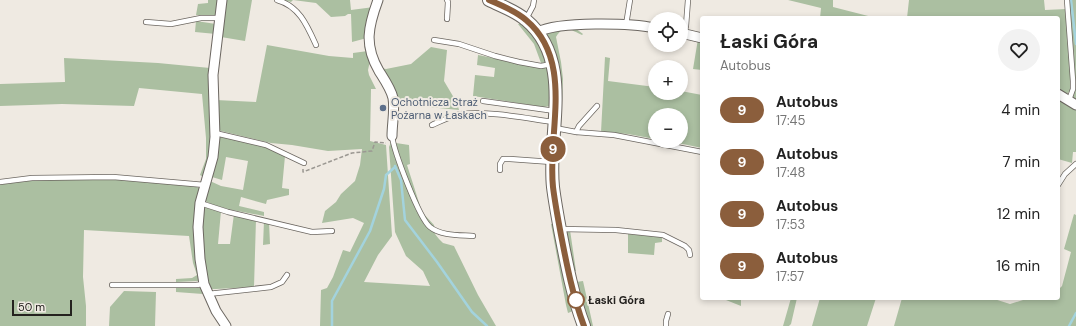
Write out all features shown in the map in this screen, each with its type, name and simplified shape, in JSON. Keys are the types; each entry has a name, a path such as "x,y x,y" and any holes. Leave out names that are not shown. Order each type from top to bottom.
{"street":[{"path":"222,0 212,75 215,133 213,157 200,203 198,227 200,259 204,284 216,311 226,326"},
{"path":"378,0 370,27 369,41 375,64 389,87 393,98 390,139"},
{"path":"489,0 526,19 538,32 553,64 555,78 552,162 553,187 567,267 579,313 584,326"},
{"path":"538,32 558,26 626,25 648,27"},
{"path":"688,34 700,38"},
{"path":"1060,95 1072,103"}],"lane":[{"path":"277,0 293,6 301,16 316,45"},
{"path":"447,0 447,19"},
{"path":"526,19 533,6 534,0"},
{"path":"626,25 630,0"},
{"path":"687,12 688,0"},
{"path":"1067,0 1073,81 1072,103"},
{"path":"146,22 170,24 201,18 220,18"},
{"path":"434,40 458,44 519,62 541,66 553,64"},
{"path":"483,101 554,120 576,132 614,135 700,152"},
{"path":"576,132 579,126 596,106"},
{"path":"432,125 459,114 494,115 554,120"},
{"path":"215,133 266,145 304,163"},
{"path":"390,139 413,196 422,215 430,227 441,232 473,236"},
{"path":"500,170 500,164 503,159 510,158 552,162"},
{"path":"1060,182 1065,174 1076,164"},
{"path":"0,182 32,178 113,176 205,185"},
{"path":"200,203 228,212 312,232 332,231"},
{"path":"560,229 616,230 663,235 685,246 689,250 690,255"},
{"path":"208,294 270,287 282,282 287,275"},
{"path":"112,285 204,284"},
{"path":"666,326 668,314"}],"path":[{"path":"304,163 303,172 352,153 372,151 375,142 390,139"}],"green space":[{"path":"208,0 219,0 216,15 196,15 198,4 208,3"},
{"path":"224,0 252,0 245,41 221,37"},
{"path":"293,0 350,0 351,10 374,7 367,38 352,42 351,14 331,17 316,3"},
{"path":"788,0 833,0 833,7 868,16 820,16 821,8"},
{"path":"909,0 1044,0 1045,10 1066,9 1071,86 1069,92 1065,94 1060,92 1060,16 907,16"},
{"path":"1069,0 1076,0 1076,101 1071,98 1074,91"},
{"path":"196,21 216,24 216,34 195,32"},
{"path":"525,23 534,32 547,62 541,63 534,44 518,24"},
{"path":"572,27 583,34 582,35 565,29 562,30 556,37 563,79 561,126 558,125 559,76 556,60 547,34 554,29"},
{"path":"698,39 700,40 700,70 693,69"},
{"path":"267,45 329,56 353,58 353,53 368,51 370,61 368,70 369,75 376,89 371,89 370,141 386,145 392,236 378,255 364,282 430,286 423,271 406,256 395,232 389,147 391,142 396,157 398,155 396,143 409,145 410,164 407,165 422,212 434,225 435,234 439,239 443,243 454,246 478,295 496,326 320,326 321,290 327,288 333,277 343,250 350,252 364,223 353,218 322,223 325,211 336,202 341,194 355,181 360,165 362,149 328,151 271,143 218,129 216,100 256,102"},
{"path":"431,47 447,50 444,81 457,103 459,110 398,104 381,68 386,69 411,64"},
{"path":"478,55 550,69 550,106 543,107 473,96 475,75 494,77 495,68 477,65"},
{"path":"605,57 610,58 608,81 648,86 648,100 688,100 688,92 700,95 700,148 688,145 688,108 648,108 648,138 628,134 601,132"},
{"path":"64,58 158,63 210,68 212,140 205,178 200,175 206,159 206,138 202,94 139,88 134,106 62,104 0,106 0,84 65,82"},
{"path":"1060,98 1076,110 1076,152 1073,152 1072,163 1060,160"},
{"path":"219,136 269,148 285,156 282,188 289,189 289,195 267,200 266,204 241,197 239,206 264,212 264,216 226,209 205,201 210,181 221,186 243,190 248,161 226,157 222,180 212,177 216,145"},
{"path":"105,178 189,185 200,188 202,279 198,281 176,282 176,279 192,278 197,275 193,263 189,236 84,230 83,277 86,306 86,326 0,326 0,184 28,179"},
{"path":"204,207 221,211 218,244 230,244 234,214 256,219 254,287 212,289 208,285 202,253"},
{"path":"1074,214 1076,215 1076,326 894,326 901,300 997,300 1010,304 1023,300 1060,300 1060,288 1062,286 1071,252 1064,249"},
{"path":"264,221 269,222 270,244 263,245"},
{"path":"551,224 553,224 573,311 568,313 566,305"},
{"path":"565,230 570,230 576,271 572,271"},
{"path":"628,234 662,237 662,242 655,243 654,255 628,253"},
{"path":"583,281 593,326 588,326 576,282"},
{"path":"176,287 202,288 203,294 176,292"},
{"path":"124,291 156,292 155,326 109,326 110,307"},
{"path":"726,300 741,300 741,306"},
{"path":"790,300 797,300 791,324 789,326 783,326"},
{"path":"819,300 875,300 867,326 812,326"}],"waterway":[{"path":"1071,0 1076,44"},
{"path":"395,166 401,180 405,220 472,312 487,326"},
{"path":"332,326 332,301 370,231 384,189 386,175 395,167"},
{"path":"1069,326 1076,313"}],"bus line":[{"name":"9","path":"489,0 526,19 538,32 548,50 553,64 556,95 552,162 553,187 567,267 579,313 584,326"}],"place":[{"name":"Ochotnicza Straż Pożarna w Łaskach","path":"383,108"},
{"name":"Łaski Góra","path":"576,300"}]}
